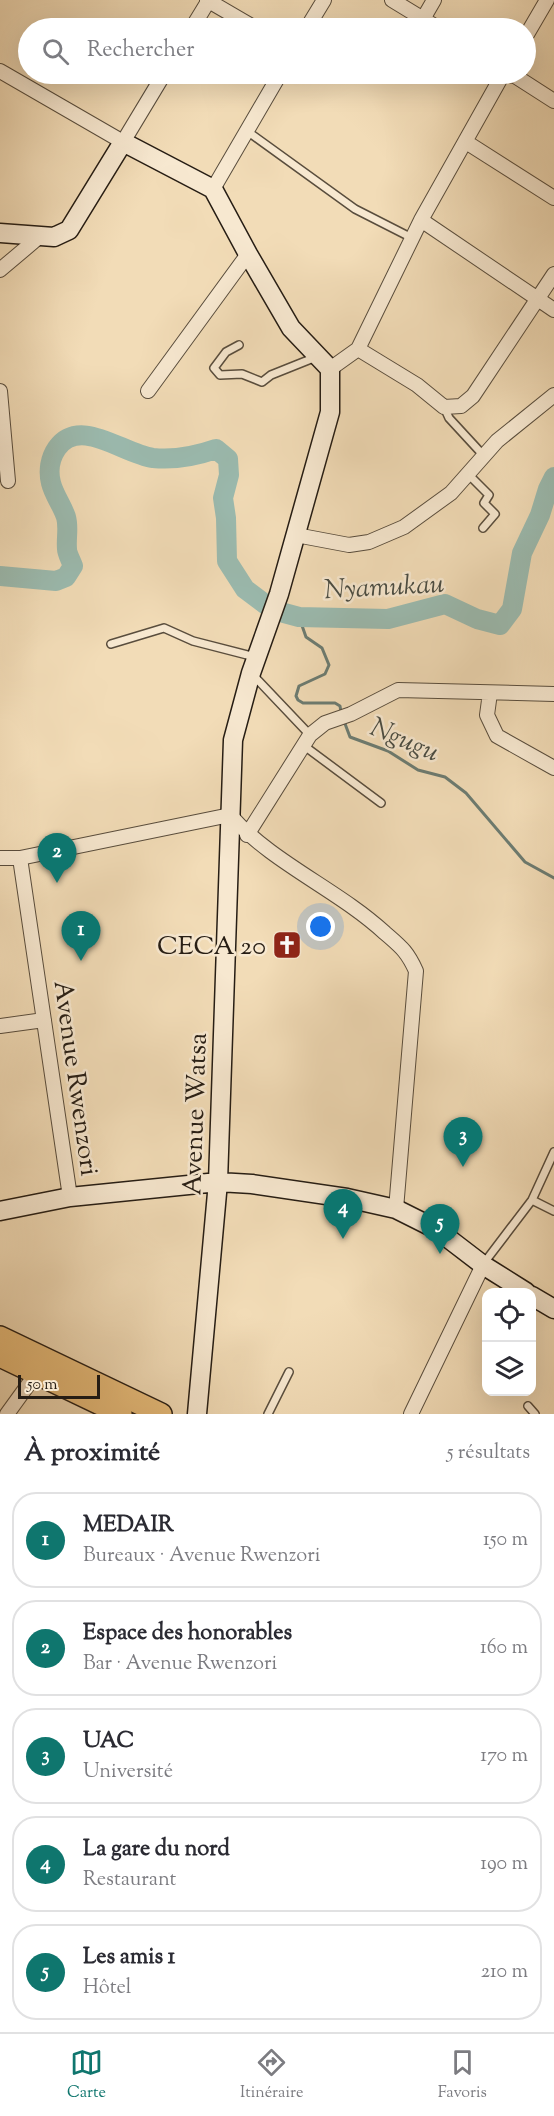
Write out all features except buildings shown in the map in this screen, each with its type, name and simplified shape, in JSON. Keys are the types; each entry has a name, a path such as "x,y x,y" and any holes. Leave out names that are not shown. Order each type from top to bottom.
{"main road":[{"path":"0,1337 42,1367 121,1414"},
{"path":"0,1356 42,1367 160,1414"}],"street":[{"path":"198,18 208,0 238,18"},
{"path":"313,18 324,0"},
{"path":"392,0 421,18"},
{"path":"424,18 434,0"},
{"path":"536,18 547,0"},
{"path":"0,71 18,81"},
{"path":"23,84 123,142 213,189 291,328 324,362 358,349 421,220 498,84"},
{"path":"0,233 54,237 69,230 159,84"},
{"path":"213,189 274,84"},
{"path":"527,84 554,101"},
{"path":"466,142 554,198"},
{"path":"421,220 554,310"},
{"path":"0,270 39,237"},
{"path":"148,391 248,254"},
{"path":"358,349 417,385 444,407 461,406 473,396 554,274"},
{"name":"Avenue Watsa","path":"197,1414 218,1182 233,740 254,666 279,594 330,412 324,362"},
{"path":"0,390 8,481"},
{"path":"296,535 349,545 369,542 404,527 451,493 513,426 554,395"},
{"path":"247,835 307,740 325,723 351,714 398,690 554,694"},
{"path":"490,693 487,715 497,736 554,768"},
{"path":"0,858 21,858 230,815 247,835 363,913 409,955 416,972 396,1209"},
{"name":"Avenue Rwenzori","path":"21,858 70,1197"},
{"path":"0,1026 44,1020"},
{"path":"0,1211 70,1197 218,1182 252,1184 323,1194 396,1209 436,1229 483,1265 518,1288"},
{"path":"411,1414 483,1265"},
{"path":"536,1300 552,1312"},
{"path":"7,1414 42,1367"}],"lane":[{"path":"247,131 355,209 412,238"},
{"path":"239,345 226,352 214,368 220,375 242,374 262,382 271,375 324,362"},
{"path":"444,407 449,418 484,456"},
{"path":"468,474 489,495 484,503 495,514 483,528"},
{"path":"111,644 164,628 254,666 307,740 381,803"},
{"path":"483,1265 532,1200 554,1152"},
{"path":"532,1200 554,1211"},
{"path":"268,1414 290,1372"},
{"path":"528,1406 535,1414"}],"waterway":[{"name":"Nyamukau","path":"0,576 56,581 66,577 73,566 67,551 67,521 51,483 50,465 57,448 66,439 90,436 153,458 184,457 216,449 228,459 229,475 223,498 227,561 245,589 273,610 299,617 388,619 445,604 477,619 500,625 512,609 522,553 540,515 554,477"},
{"name":"Ngugu","path":"299,617 306,637 322,648 329,665 325,674 299,686 296,696 303,703 335,703 340,706 341,712"},
{"name":"Ngugu","path":"344,721 350,737 388,751 418,770 445,777 466,793 525,862 554,878"}],"place":[{"name":"Espace des honorables","path":"57,883"},
{"name":"CECA 20","path":"287,945"},
{"name":"MEDAIR","path":"81,961"},
{"name":"UAC","path":"463,1167"},
{"name":"La gare du nord","path":"343,1239"},
{"name":"Les amis 1","path":"440,1254"}]}
